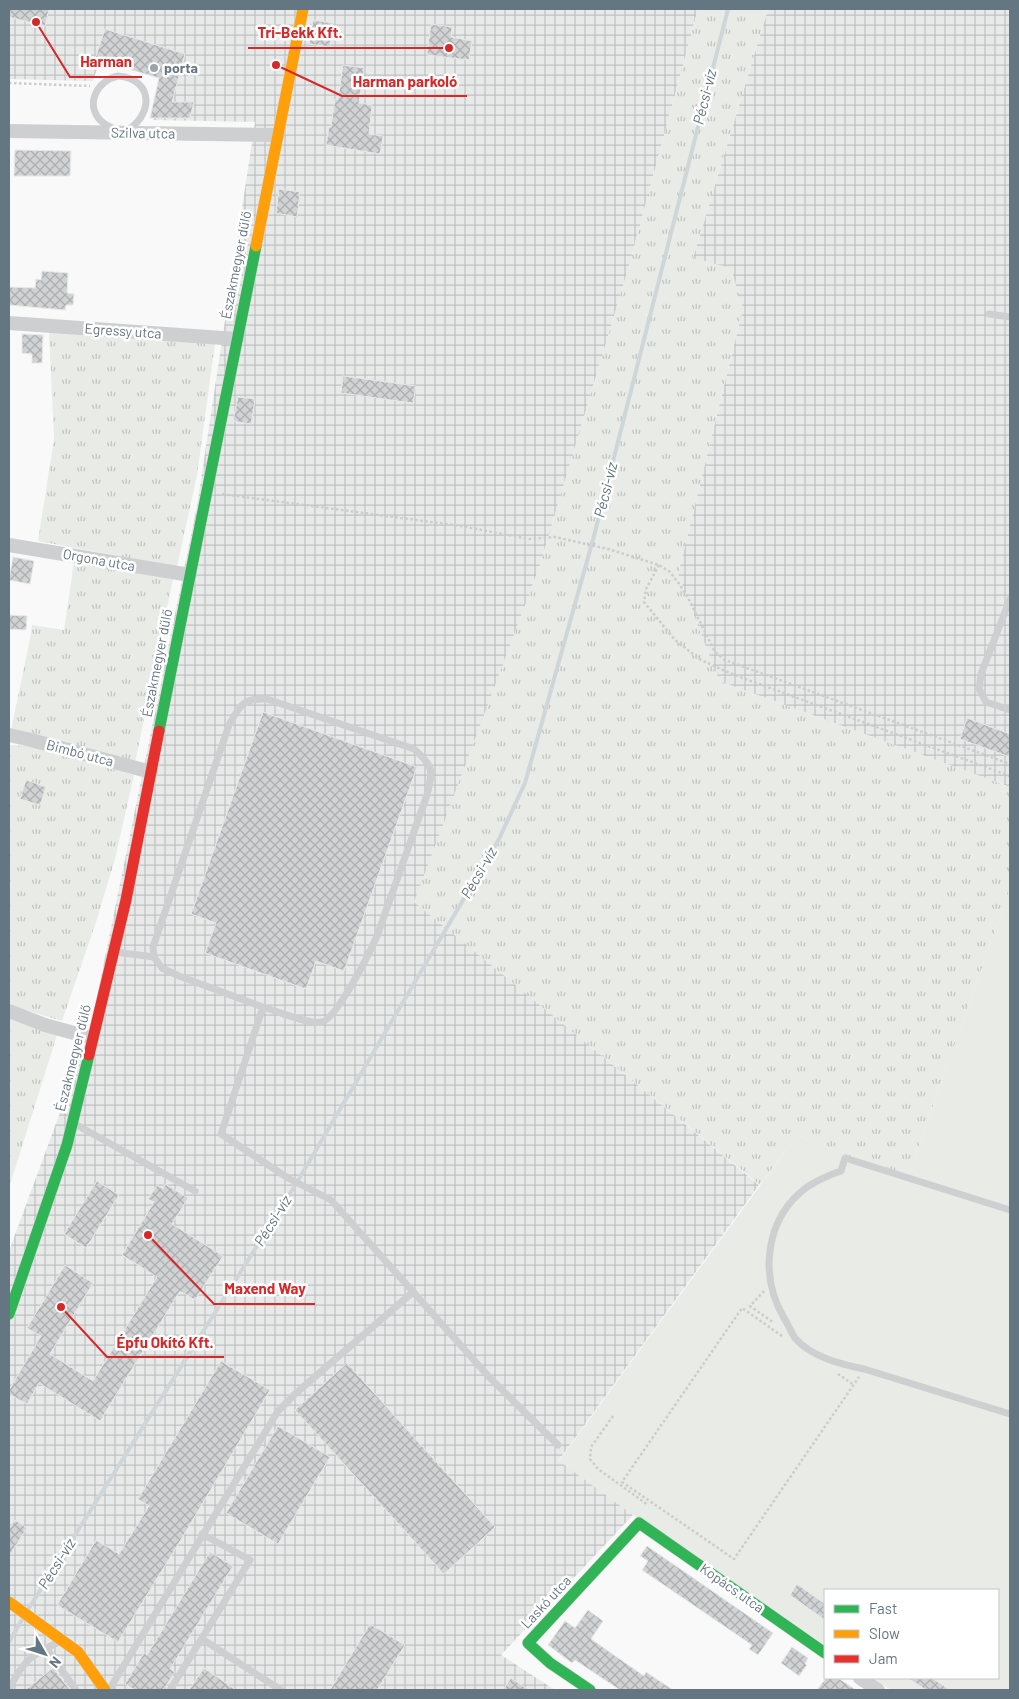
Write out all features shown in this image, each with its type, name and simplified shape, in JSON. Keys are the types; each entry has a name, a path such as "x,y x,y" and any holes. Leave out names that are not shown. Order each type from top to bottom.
{"street":[{"name":"Északmegyer dűlő","path":"9,1314 68,1144 126,900 303,9"},
{"name":"Szilva utca","path":"9,130 262,132 277,135"},
{"name":"Egressy utca","path":"9,323 237,339"},
{"name":"Orgona utca","path":"9,545 190,575"},
{"name":"Bimbó utca","path":"9,736 27,739 151,772"},
{"path":"9,1011 45,1025 92,1038"},
{"name":"Laskó utca","path":"590,1690 550,1663 528,1643 639,1523"},
{"name":"Kopács utca","path":"639,1523 824,1652"},
{"path":"11,1604 78,1652 105,1690"},
{"path":"862,1679 878,1690"}],"lane":[{"path":"126,76 139,84 143,90 146,105 145,112 136,124 123,132 107,126 96,115 93,100 99,86 111,77 126,76"},
{"path":"989,314 1010,317"},
{"path":"1010,599 981,674 979,689 986,702 1010,710"},
{"path":"252,698 267,699 414,749 426,760 432,775 427,795 377,936 367,958 332,1015 323,1022 312,1022 263,1007 162,968 154,957 153,947 229,725 238,708 252,698"},
{"path":"114,952 154,957"},
{"path":"263,1007 221,1134 288,1178 331,1200 490,1378 558,1445"},
{"path":"72,1123 195,1191"},
{"path":"1010,1210 845,1158 841,1171 805,1188 784,1211 772,1237 768,1255 770,1284 793,1340 818,1355 841,1364 1010,1414"},
{"path":"109,1690 278,1411 295,1394 413,1292"},
{"path":"170,1690 250,1560 202,1534"},
{"path":"202,1639 281,1690"},
{"path":"9,1690 18,1672 34,1654 63,1640"},
{"path":"46,1648 76,1690"}],"path":[{"path":"9,84 99,86"},
{"path":"221,494 461,526 529,539 555,537 608,549 659,565 670,572 680,585 715,652 726,660 1010,764"},
{"path":"659,565 646,589 644,602 675,640 701,660 732,674 1010,776"},
{"path":"770,1284 750,1306 793,1340"},
{"path":"793,1340 742,1308 622,1482 734,1559 864,1370"},
{"path":"838,1374 854,1385"},
{"path":"613,1416 591,1447 590,1459 598,1469 648,1505"}],"shaded area":[{"path":"9,9 698,9 629,266 539,568 415,902 759,1185 559,1460 633,1515 501,1655 555,1690 9,1690 9,1251 90,1031 197,506 255,122 153,120 164,75 100,60 93,81 9,79"},
{"path":"768,9 1010,9 1010,787 719,681 678,574 743,308 693,258"}],"green space":[{"path":"698,9 768,9 693,258 731,268 743,308 678,574 719,681 1010,787 1010,889 907,1179 797,1135 760,1185 414,902 539,568 629,266"},
{"path":"49,330 215,344 197,475 177,567 38,541 54,439"},
{"path":"74,562 173,579 135,763 10,735 32,625 64,630"},
{"path":"9,745 29,746 134,775 115,859 96,922 62,1021 9,1005"},
{"path":"1010,889 1010,1690 891,1690 874,1679 999,1679 999,1589 824,1589 824,1644 633,1515 559,1461 797,1135 907,1179"},
{"path":"9,1017 57,1035 9,1188"}],"building":[{"path":"9,9 49,9 45,26 9,17"},
{"path":"313,20 333,23 330,47 309,44"},
{"path":"431,24 452,27 451,37 472,41 469,60 427,55"},
{"name":"porta","path":"105,29 185,54 172,102 194,102 190,118 150,118 159,78 95,59"},
{"path":"343,65 364,68 359,103 372,105 369,134 383,136 380,154 326,145 335,99 338,100"},
{"path":"15,150 71,151 70,176 14,176"},
{"path":"279,189 300,192 297,217 276,213"},
{"path":"42,271 68,273 67,293 74,294 73,305 66,305 65,310 9,305 9,287 35,288 36,279 41,280"},
{"path":"22,334 43,335 42,363 32,363 32,354 22,353"},
{"path":"343,376 416,386 413,403 341,393"},
{"path":"238,397 255,399 251,424 233,421"},
{"path":"13,557 34,561 30,584 9,580"},
{"path":"9,615 27,616 26,630 9,629"},
{"path":"263,712 417,767 344,971 316,961 306,989 205,953 216,923 191,914"},
{"path":"967,718 1010,734 1010,757 960,739"},
{"path":"26,780 46,787 40,805 20,799"},
{"path":"97,1181 119,1195 86,1248 64,1234"},
{"path":"165,1184 188,1198 172,1224 223,1256 195,1300 180,1291 100,1421 39,1383 27,1404 9,1394 9,1390 41,1336 27,1328 65,1265 93,1283 50,1354 93,1381 157,1277 122,1255 154,1202 148,1199 157,1185 163,1189"},
{"path":"221,1361 270,1390 118,1642 57,1605 96,1540 119,1554 149,1506 138,1499"},
{"path":"347,1363 495,1527 444,1574 295,1410"},
{"path":"278,1426 330,1457 278,1544 226,1513"},
{"path":"15,1520 27,1528 9,1556 9,1529"},
{"path":"647,1546 773,1633 758,1655 749,1649 752,1645 642,1570 648,1561 640,1556"},
{"path":"210,1552 233,1566 170,1669 175,1672 163,1690 135,1690 125,1684 144,1653 147,1655"},
{"path":"797,1584 824,1603 824,1619 790,1595"},
{"path":"588,1610 603,1621 591,1639 644,1676 646,1672 673,1690 620,1690 575,1660 572,1663 548,1645 565,1621 575,1628"},
{"path":"370,1624 405,1645 377,1690 330,1690"},
{"path":"792,1647 808,1658 805,1664 807,1665 799,1676 781,1663"},
{"path":"53,1668 70,1690 25,1690"},
{"path":"204,1668 236,1690 189,1690"},
{"path":"511,1678 529,1690 503,1690"},
{"path":"825,1679 840,1679 856,1690 817,1690"},
{"path":"910,1679 934,1679 950,1690 926,1690"}],"waterway":[{"name":"Pécsi-víz","path":"29,1608 296,1184 499,839 525,783 594,536 728,9"},
{"name":"Pécsi-víz","path":"9,1642 23,1618"}],"traffic: fast":[{"path":"159,731 256,246"},
{"path":"9,1314 67,1145 89,1055"},
{"path":"590,1690 550,1663 528,1643 639,1523 824,1652"}],"traffic: slow":[{"path":"256,246 303,9"},
{"path":"9,1602 78,1652 105,1690"}],"traffic: jam":[{"path":"89,1055 126,900 159,731"}],"place":[{"name":"Harman","path":"36,22"},
{"name":"Tri-Bekk Kft.","path":"449,48"},
{"name":"Harman parkoló","path":"276,65"},
{"name":"porta","path":"154,68"},
{"name":"Maxend Way","path":"148,1235"},
{"name":"Épfu Okító Kft.","path":"61,1307"}]}
